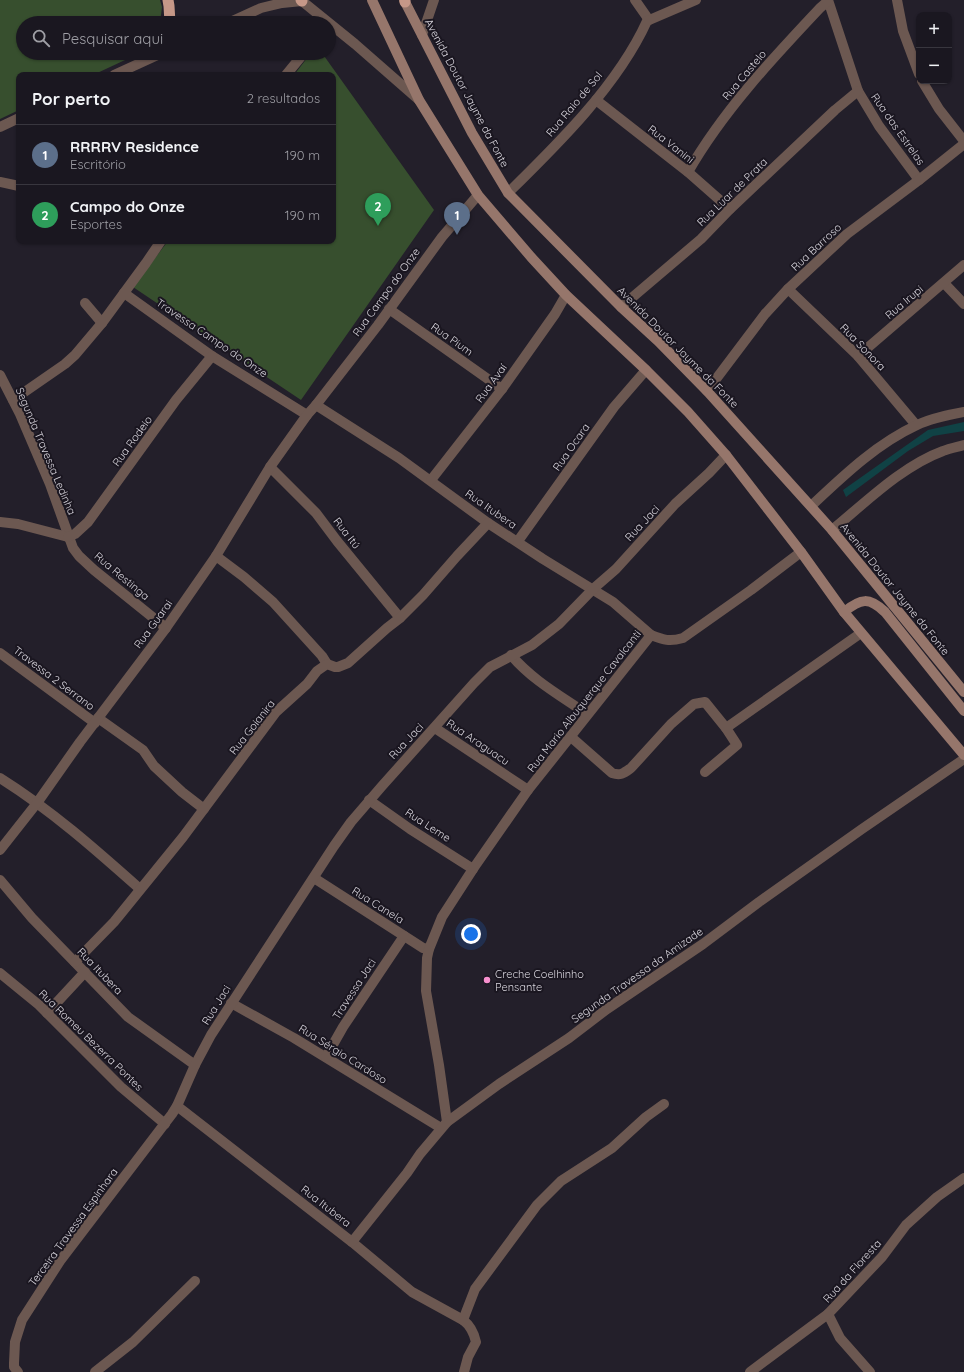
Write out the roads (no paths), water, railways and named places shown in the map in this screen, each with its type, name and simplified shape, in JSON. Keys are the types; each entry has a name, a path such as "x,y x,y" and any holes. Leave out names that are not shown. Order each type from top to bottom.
{"highway":[{"path":"168,0 169,16"}],"main road":[{"path":"372,0 419,100 478,195 566,295 646,370 688,412 726,455 801,552 844,612 964,755"},
{"name":"Avenida Doutor Jayme da Fonte","path":"405,1 472,133 508,193 707,391 832,530 964,692"},
{"path":"844,612 861,601 868,600 877,605 885,612 964,712"}],"street":[{"path":"243,16 261,8 302,0 321,16"},
{"path":"422,35 434,0"},
{"path":"635,0 648,21 696,0"},
{"name":"Rua das Estrelas","path":"828,0 858,91 879,126 919,180"},
{"name":"Rua Castelo","path":"688,172 715,129 756,77 828,0"},
{"path":"897,0 903,30 916,66"},
{"name":"Rua Raio de Sol","path":"508,193 576,123 596,100 636,45 648,21"},
{"path":"336,29 419,100"},
{"path":"121,72 147,60"},
{"path":"288,72 298,60"},
{"path":"924,84 939,109 964,141"},
{"name":"Rua Luar de Prata","path":"621,307 701,239 730,209 835,110 858,91"},
{"name":"Rua Vanini","path":"596,100 688,172 730,209"},
{"path":"0,127 16,119"},
{"name":"Rua Barroso","path":"707,391 765,314 788,290 847,234 964,144"},
{"path":"0,182 16,185"},
{"name":"Rua Campo do Onze","path":"316,405 442,237 478,195"},
{"path":"13,400 66,364 102,323 159,244"},
{"name":"Rua Irupi","path":"858,356 964,265"},
{"path":"944,283 964,304"},
{"name":"Rua Sonora","path":"788,290 858,356 916,425"},
{"name":"Travessa Campo do Onze","path":"124,293 212,356 306,415"},
{"name":"Rua Avaí","path":"431,480 502,389 555,314 566,295"},
{"path":"84,303 102,323"},
{"name":"Rua Pium","path":"389,309 502,389"},
{"name":"Rua Rodeio","path":"68,537 75,534 88,522 176,400 212,356"},
{"name":"Rua Ocara","path":"518,542 614,407 646,370"},
{"name":"Segunda Travessa Ledinha","path":"0,375 13,400 50,484 68,537"},
{"name":"Rua Guarai","path":"0,850 38,803 96,720 166,628 216,556 270,467 306,415 316,405"},
{"name":"Rua Itubera","path":"316,405 399,458 488,523 613,602 651,635"},
{"path":"811,506 858,463 916,425 936,418 964,412"},
{"path":"832,530 886,486 915,465 943,451 964,445"},
{"name":"Rua Jaci","path":"178,1106 195,1065 211,1035 301,895 314,878 334,846 369,800 490,667 532,645 559,624 593,589 616,569 675,504 709,473 726,455"},
{"name":"Rua Itú","path":"270,467 316,513 400,618"},
{"path":"0,522 29,527 68,537"},
{"path":"216,556 244,577 273,602 327,664 338,667 348,663 400,618 423,595 488,523"},
{"name":"Rua Restinga","path":"68,537 79,556 94,570 166,628"},
{"name":"Rua Mario Albuquerque Cavalcanti","path":"430,949 442,917 473,869 528,790 651,635 662,640 672,641 683,638 751,590 801,552"},
{"path":"726,728 861,633"},
{"name":"Travessa 2 Serrano","path":"0,653 87,718 96,720 143,750 154,766 182,792 204,809"},
{"path":"511,655 522,667 546,687 587,714"},
{"name":"Rua Goianira","path":"75,962 114,922 183,838 276,712 327,664"},
{"path":"571,737 612,773 619,775 624,774 671,724 694,704 705,702 726,728 737,745 705,772"},
{"name":"Rua Araguacu","path":"435,728 528,790"},
{"name":"Segunda Travessa da Amizade","path":"352,1242 444,1125 499,1084 569,1038 607,1009 703,944 862,828 964,759"},
{"path":"0,778 38,803 67,825 140,889"},
{"name":"Rua Leme","path":"369,800 473,869"},
{"name":"Rua Canela","path":"314,878 423,948 430,949"},
{"name":"Rua Itubera","path":"0,880 32,918 128,1017 195,1065"},
{"name":"Travessa Jaci","path":"326,1057 343,1027 404,936"},
{"path":"430,949 427,958 426,991 439,1066 444,1125"},
{"path":"47,1012 84,972"},
{"name":"Rua Romeu Bezerra Pontes","path":"0,973 47,1012 121,1087 165,1124"},
{"name":"Rua Sérgio Cardoso","path":"231,1003 444,1125"},
{"path":"464,1372 468,1357 476,1342 469,1324 463,1320 474,1289 545,1196 560,1182 612,1148 646,1117 664,1104"},
{"name":"Rua Itubera","path":"178,1106 352,1242 412,1292 463,1320"},
{"name":"Terceira Travessa Espinhara","path":"18,1372 14,1367 15,1342 22,1320 60,1261 178,1106"},
{"name":"Rua da Floresta","path":"750,1372 828,1314 882,1257 906,1225 937,1197 964,1178"},
{"path":"95,1372 133,1342 195,1281"},
{"path":"828,1314 840,1338 870,1372"}],"place":[{"name":"Campo do Onze","path":"378,226"},
{"name":"RRRRV Residence","path":"457,235"},
{"name":"Creche Coelhinho Pensante","path":"487,980"}]}
